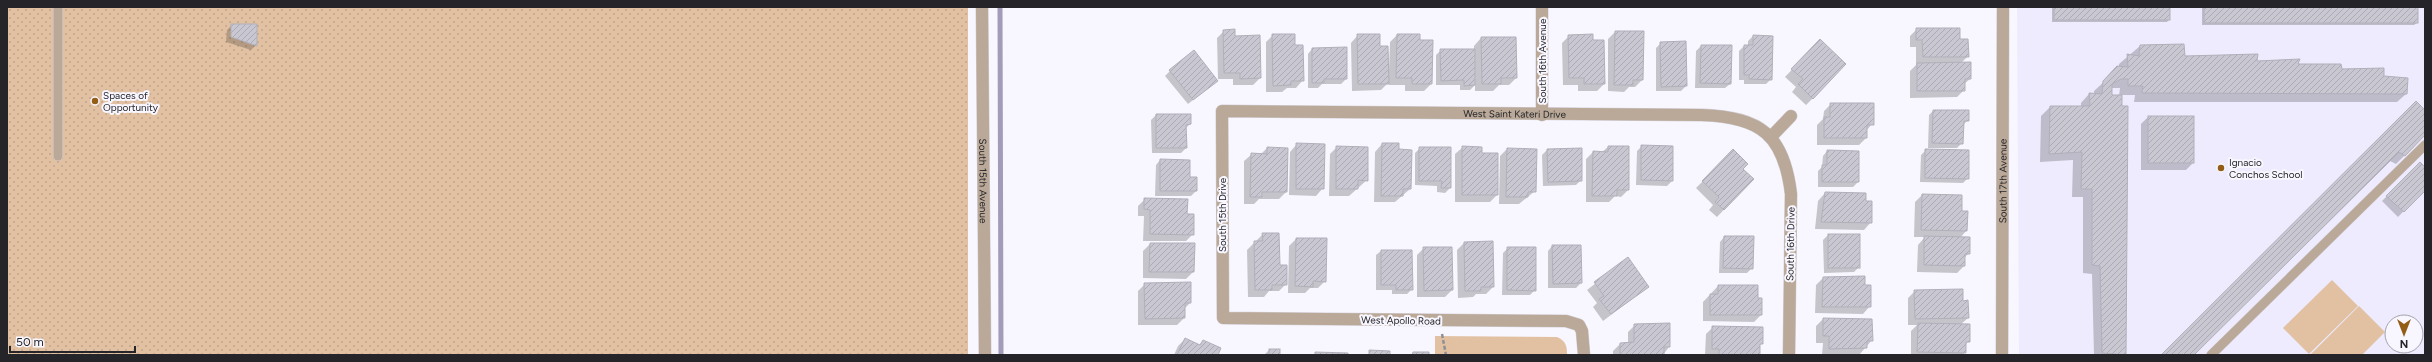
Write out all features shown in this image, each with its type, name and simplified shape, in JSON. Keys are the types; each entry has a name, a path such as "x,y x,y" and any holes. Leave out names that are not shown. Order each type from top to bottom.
{"street":[{"name":"South 15th Avenue","path":"982,7 985,355"},
{"name":"South 16th Avenue","path":"1542,7 1542,114"},
{"name":"South 17th Avenue","path":"2002,355 2003,7"},
{"name":"West Saint Kateri Drive","path":"1222,112 1730,116 1749,122 1771,137"},
{"name":"South 15th Drive","path":"1222,112 1223,318"},
{"path":"1771,137 1791,116"},
{"name":"South 16th Drive","path":"1771,137 1784,156 1791,194 1789,355"},
{"name":"West Apollo Road","path":"1223,318 1566,321 1579,325 1584,338 1584,355"}],"lane":[{"path":"58,7 58,156"},
{"path":"2212,355 2425,145"}],"path":[{"path":"1442,334 1446,355"}],"shaded area":[{"path":"7,7 968,7 968,355 7,355"},
{"name":"Ignacio Conchos School","path":"2017,7 2425,7 2425,355 2019,355"},
{"path":"2332,280 2358,306 2309,354 2283,328"},
{"path":"2359,306 2384,331 2384,333 2362,355 2310,355"},
{"path":"1435,336 1557,337 1565,344 1567,355 1435,355"}],"building":[{"path":"2054,7 2170,7 2170,20 2054,20"},
{"path":"2204,7 2418,7 2418,23 2204,23"},
{"path":"231,24 257,24 257,46 231,37"},
{"path":"1916,28 1960,28 1960,39 1968,39 1969,57 1923,57 1922,40 1916,40"},
{"path":"1235,29 1235,36 1260,35 1261,78 1240,79 1240,73 1224,73 1223,30"},
{"path":"1615,31 1644,31 1643,80 1633,80 1633,85 1614,85"},
{"path":"1272,34 1295,34 1295,45 1303,45 1304,81 1291,81 1291,85 1273,86"},
{"path":"1357,34 1380,34 1380,46 1388,46 1389,84 1358,84"},
{"path":"1397,34 1420,34 1420,40 1433,40 1432,84 1412,84 1412,78 1396,78"},
{"path":"1593,34 1593,40 1604,40 1605,84 1584,84 1584,78 1569,78 1568,35"},
{"path":"1753,35 1773,36 1772,80 1749,79 1749,75 1744,75 1744,45 1753,45"},
{"path":"1481,37 1516,37 1517,78 1501,78 1501,84 1482,84"},
{"path":"1820,39 1846,64 1813,99 1798,84 1803,79 1791,69"},
{"path":"1686,41 1687,86 1661,87 1660,42"},
{"path":"2184,44 2185,56 2258,54 2257,61 2300,59 2298,64 2341,64 2342,69 2384,68 2384,76 2408,78 2407,94 2142,93 2143,86 2128,86 2128,79 2121,79 2112,84 2112,95 2122,95 2122,106 2128,106 2126,355 2102,353 2100,266 2092,265 2092,189 2081,189 2082,152 2049,154 2050,106 2090,106 2089,93 2102,94 2103,81 2117,66 2128,67 2127,54 2139,56 2140,45"},
{"path":"1701,45 1732,45 1731,84 1700,83"},
{"path":"1347,47 1347,79 1324,79 1324,83 1312,83 1312,48"},
{"path":"1440,49 1475,49 1475,85 1464,86 1464,80 1441,81"},
{"path":"1194,50 1218,81 1193,100 1169,70"},
{"path":"1971,62 1971,79 1965,79 1965,91 1917,91 1917,63"},
{"path":"2416,101 2425,110 2425,135 2405,156 2399,152 2194,355 2161,355"},
{"path":"1830,103 1874,103 1874,125 1867,125 1867,138 1824,138 1824,117 1830,117"},
{"path":"1933,110 1969,110 1969,121 1964,121 1963,144 1932,143"},
{"path":"1156,114 1191,114 1191,124 1186,125 1187,148 1156,148"},
{"path":"2148,116 2194,116 2194,163 2148,163"},
{"path":"1296,143 1325,144 1324,189 1296,189"},
{"path":"1382,143 1399,143 1399,149 1412,150 1411,189 1403,189 1403,196 1381,196"},
{"path":"1641,145 1673,146 1673,181 1641,180"},
{"path":"1336,146 1368,147 1368,181 1358,180 1358,189 1336,189"},
{"path":"1462,146 1482,147 1482,153 1498,153 1498,195 1462,195"},
{"path":"1608,146 1629,146 1629,190 1617,190 1617,196 1592,196 1593,151 1608,152"},
{"path":"1267,147 1288,148 1287,192 1262,192 1262,197 1250,197 1251,153 1267,154"},
{"path":"1419,147 1451,147 1451,188 1441,188 1442,181 1419,181"},
{"path":"1507,148 1537,149 1536,192 1528,192 1528,197 1506,197"},
{"path":"1582,148 1582,181 1548,182 1547,149"},
{"path":"1733,149 1748,164 1743,169 1754,179 1724,210 1715,202 1719,197 1702,181"},
{"path":"1925,149 1969,150 1969,179 1925,178"},
{"path":"1827,150 1859,151 1859,182 1822,182 1822,165 1827,165"},
{"path":"1160,159 1190,160 1190,177 1197,177 1197,191 1160,191"},
{"path":"2420,162 2425,167 2425,191 2404,212 2386,196"},
{"path":"1825,192 1866,193 1866,201 1872,201 1872,223 1821,222"},
{"path":"1922,194 1962,195 1962,211 1968,211 1967,231 1921,230"},
{"path":"1144,198 1188,199 1187,214 1194,214 1194,235 1150,234 1150,210 1144,209"},
{"path":"1262,233 1279,233 1280,265 1287,265 1287,285 1272,285 1272,290 1255,290 1254,241 1263,241"},
{"path":"1828,234 1860,234 1860,268 1828,268"},
{"path":"1724,236 1754,236 1753,269 1723,268"},
{"path":"1924,236 1970,237 1970,254 1965,254 1965,266 1924,265"},
{"path":"1296,238 1327,238 1326,282 1313,281 1313,287 1295,286"},
{"path":"1493,241 1494,287 1481,287 1481,291 1465,291 1464,242"},
{"path":"1150,243 1195,243 1194,272 1149,272"},
{"path":"1552,245 1581,245 1582,283 1553,284"},
{"path":"1423,247 1452,247 1453,290 1424,291"},
{"path":"1507,247 1536,247 1536,291 1507,290"},
{"path":"1381,250 1412,250 1413,290 1396,290 1396,285 1381,285"},
{"path":"1628,257 1649,287 1611,314 1599,299 1604,296 1594,282"},
{"path":"1865,276 1865,285 1871,285 1871,307 1822,307 1823,277"},
{"path":"1191,282 1191,303 1185,303 1185,318 1145,319 1144,283"},
{"path":"1718,285 1758,285 1758,298 1762,298 1762,315 1710,315 1710,294 1718,294"},
{"path":"1963,289 1963,301 1968,300 1969,318 1915,319 1914,290"},
{"path":"1823,318 1872,319 1873,341 1867,341 1867,348 1829,349 1829,336 1823,336"},
{"path":"1670,323 1670,347 1664,347 1664,355 1620,355 1620,343 1634,342 1634,324"},
{"path":"1918,323 1970,324 1970,342 1966,342 1966,353 1917,352"},
{"path":"1712,326 1763,327 1763,344 1760,344 1760,355 1719,355 1719,349 1712,349"},
{"path":"1185,338 1200,345 1203,340 1221,348 1218,355 1177,355"},
{"path":"1269,349 1280,349 1280,355 1269,355"},
{"path":"1369,350 1390,351 1390,355 1369,355"},
{"path":"1315,352 1348,353 1348,355 1315,355"},
{"path":"1413,352 1429,352 1429,355 1412,355"}],"waterway":[{"path":"1000,7 1001,355"}],"place":[{"name":"Spaces of Opportunity","path":"95,101"},
{"name":"Ignacio Conchos School","path":"2221,168"}]}
